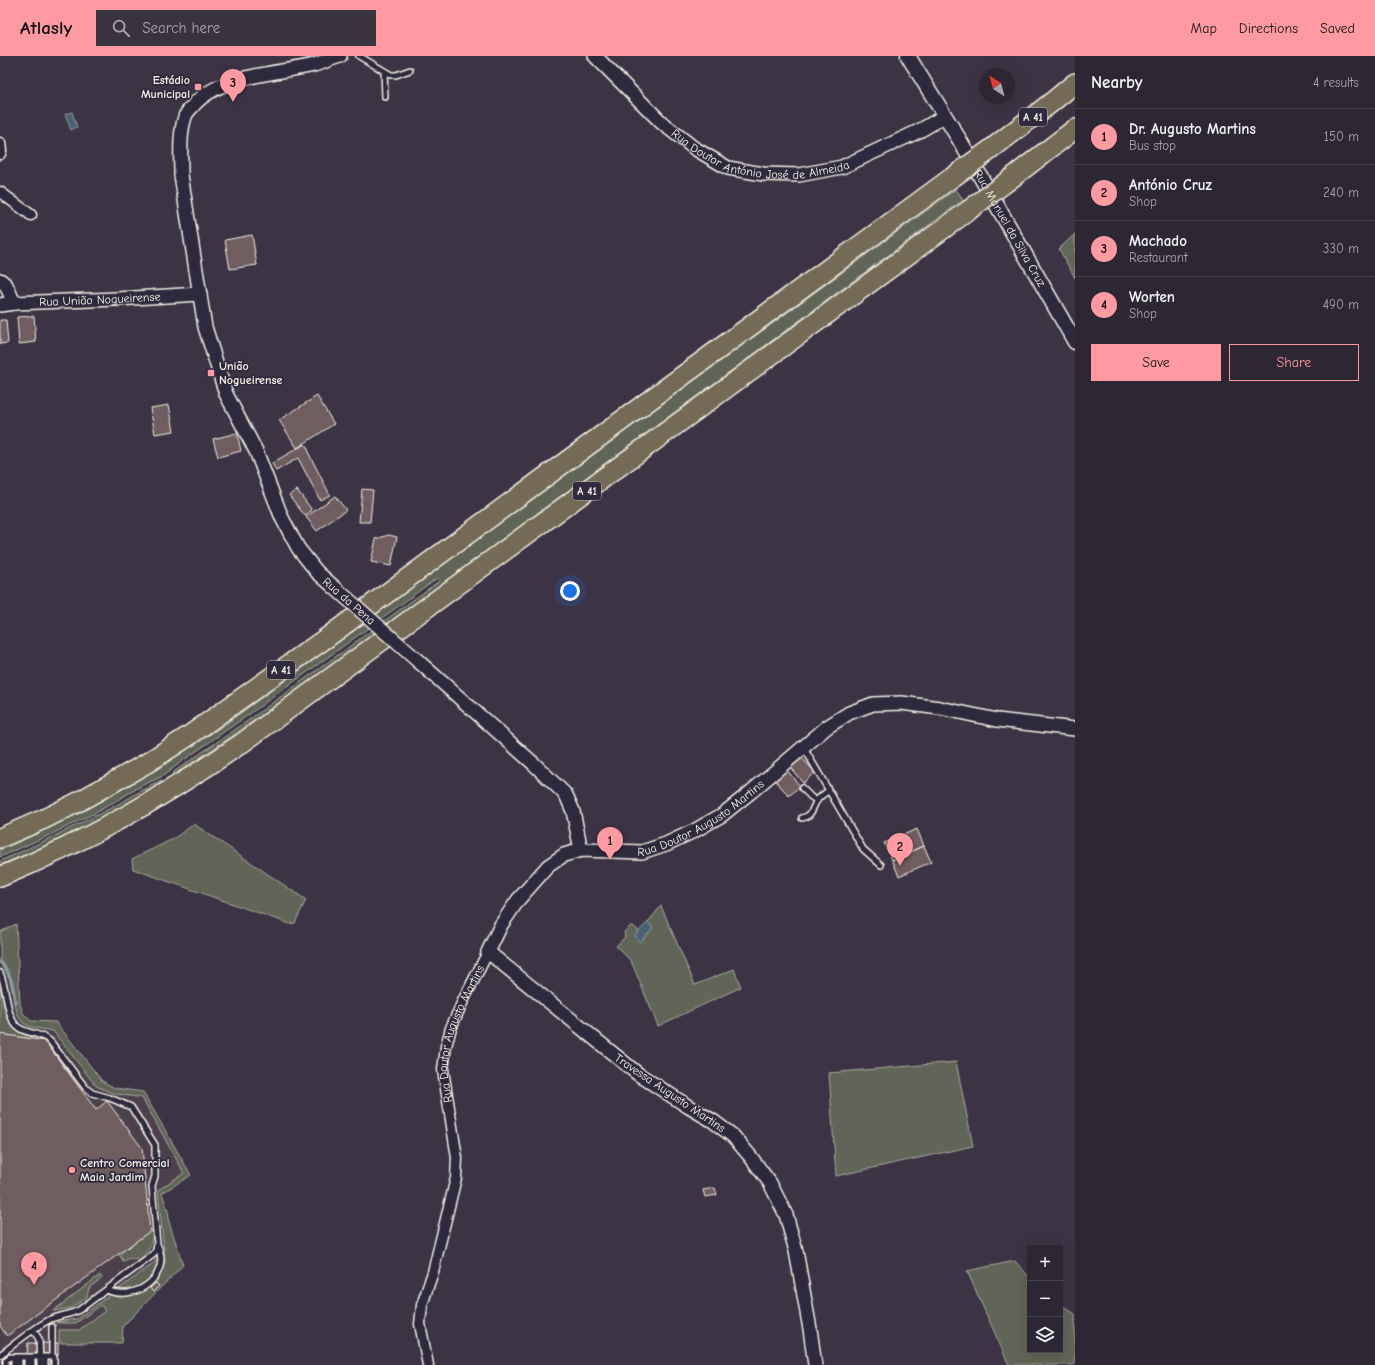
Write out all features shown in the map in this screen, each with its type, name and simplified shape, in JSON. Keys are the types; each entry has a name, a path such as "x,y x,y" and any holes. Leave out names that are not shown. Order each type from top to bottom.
{"highway":[{"name":"A 41","path":"0,838 44,819 106,786 147,763 196,731 335,632 990,150 1075,83"},
{"name":"A 41","path":"0,877 76,844 138,810 183,783 242,743 969,210 1075,129"}],"main road":[{"name":"Rua Manuel da Silva Cruz","path":"908,56 945,116 1075,342"}],"street":[{"path":"200,294 181,175 181,130 186,115 202,96 226,84 314,64 340,56"},
{"name":"Rua Doutor António José de Almeida","path":"595,56 662,123 694,148 728,168 763,174 799,175 842,167 919,131 945,116"},
{"path":"0,143 0,154"},
{"path":"0,192 31,215"},
{"path":"0,280 6,285 14,303"},
{"name":"Rua União Nogueirense","path":"0,305 14,303 200,294"},
{"name":"Rua da Pena","path":"200,294 205,328 226,394 256,451 282,518 298,548 317,572 534,764 566,795 573,811 581,850"},
{"name":"Rua Doutor Augusto Martins","path":"428,1365 420,1324 422,1305 433,1272 456,1178 457,1158 443,1070 446,1046 451,1028 462,1003 501,925 518,900 548,866 564,855 581,850 642,852 666,844 694,831 722,815 827,727 849,713 872,704 901,703 940,708 997,720 1075,729"},
{"name":"Travessa Augusto Martins","path":"488,952 638,1074 728,1132 750,1156 770,1183 786,1215 796,1251 815,1365"}],"lane":[{"path":"359,56 391,75 396,75 410,70"},
{"path":"384,71 385,97"},
{"path":"803,747 863,849 881,865"},
{"path":"802,788 817,801"},
{"path":"802,818 810,814 817,801 828,790"},
{"path":"0,974 5,988 10,1016 15,1024 26,1031 45,1036 85,1087 92,1093 110,1098 131,1107 155,1145 155,1176 152,1186 157,1244 156,1250 152,1255 79,1310 72,1314 55,1317 33,1330 0,1355"},
{"path":"107,1290 117,1294 128,1294 140,1290 149,1283 156,1276 161,1266 161,1252 157,1244"},
{"path":"52,1327 52,1357 54,1357 54,1365"},
{"path":"33,1330 39,1339 39,1352 43,1357 45,1365"},
{"path":"14,1365 17,1357"},
{"path":"17,1357 19,1365"},
{"path":"27,1365 30,1357"},
{"path":"30,1357 32,1365"},
{"path":"40,1365 43,1357"},
{"path":"6,1365 6,1360 8,1358 52,1357"}],"shaded area":[{"name":"Centro Comercial Maia Jardim","path":"16,924 20,1004 23,1013 31,1021 56,1022 102,1081 115,1088 143,1092 191,1175 162,1193 169,1215 168,1219 183,1265 123,1326 122,1343 59,1343 59,1365 0,1365 0,932"}],"green space":[{"path":"956,189 963,200 300,688 216,747 173,775 172,773 246,722 439,581 437,578 163,776 143,785 97,812 0,857 0,850 88,808 145,776 227,723"},
{"path":"1075,234 1075,278 1059,249"},
{"path":"161,781 162,782 104,817 63,838 0,865 0,861 109,809"},
{"path":"194,824 306,900 295,923 290,924 133,869 132,859 173,839"},
{"path":"661,906 695,985 734,969 741,987 658,1026 631,961 616,946 625,937 624,932 632,925 639,931 634,936 640,942 653,928 648,922"},
{"path":"16,924 20,1004 23,1013 31,1021 56,1022 102,1081 115,1088 143,1092 191,1175 162,1193 169,1215 168,1219 183,1265 123,1326 122,1343 59,1343 59,1330 79,1330 105,1311 101,1305 76,1323 56,1322 77,1319 110,1295 128,1296 145,1290 158,1278 165,1261 158,1190 184,1173 142,1098 112,1093 96,1086 53,1031 32,1027 21,1021 16,1010 10,976 0,962 0,932"},
{"path":"0,987 6,1015 13,1027 24,1035 38,1037 45,1041 0,1034"},
{"path":"956,1062 973,1146 836,1176 829,1073"},
{"path":"152,1231 152,1240 150,1248 145,1254 138,1260 129,1258 124,1262 119,1254"},
{"path":"159,1255 158,1264 151,1278 132,1289 116,1291 153,1264"},
{"path":"1015,1261 1027,1275 1027,1353 1063,1353 1063,1306 1075,1314 1075,1364 1009,1365 967,1271"},
{"path":"100,1275 102,1278 89,1288 87,1297 71,1308 53,1311"}],"water":[{"path":"72,112 77,127 71,130 65,114"},
{"path":"648,922 653,928 640,942 634,936"}],"building":[{"path":"252,235 257,265 230,269 225,240"},
{"path":"34,316 36,342 19,344 17,317"},
{"path":"0,320 6,320 8,343 0,344"},
{"path":"317,396 334,424 297,448 279,420"},
{"path":"169,405 174,431 155,434 150,408"},
{"path":"237,433 241,451 218,457 213,439"},
{"path":"305,444 330,495 320,500 298,458 276,471 272,463"},
{"path":"362,489 373,490 370,522 359,522"},
{"path":"297,490 312,510 305,516 289,495"},
{"path":"335,496 346,510 317,531 306,517"},
{"path":"389,535 397,537 391,566 371,562 376,539"},
{"path":"800,756 815,772 803,783 789,766"},
{"path":"786,769 800,786 789,796 774,779"},
{"path":"917,829 924,846 892,860 884,843"},
{"path":"924,846 931,862 899,876 892,860"},
{"name":"Centro Comercial Maia Jardim","path":"0,1034 45,1041 96,1110 107,1101 142,1148 150,1231 7,1336 0,1326"},
{"path":"715,1188 717,1195 705,1197 703,1190"},
{"path":"156,1283 159,1286 153,1292 150,1288"},
{"path":"28,1343 58,1343 58,1355 27,1355"},
{"path":"3,1358 57,1359 57,1365 3,1365"}],"waterway":[{"path":"0,962 7,971 13,986 15,1003"}],"place":[{"name":"Estádio Municipal","path":"198,87"},
{"name":"Machado","path":"233,102"},
{"name":"União Nogueirense","path":"211,373"},
{"name":"Dr. Augusto Martins","path":"610,860"},
{"name":"António Cruz","path":"900,866"},
{"name":"Centro Comercial Maia Jardim","path":"72,1170"},
{"name":"Worten","path":"34,1285"}]}
